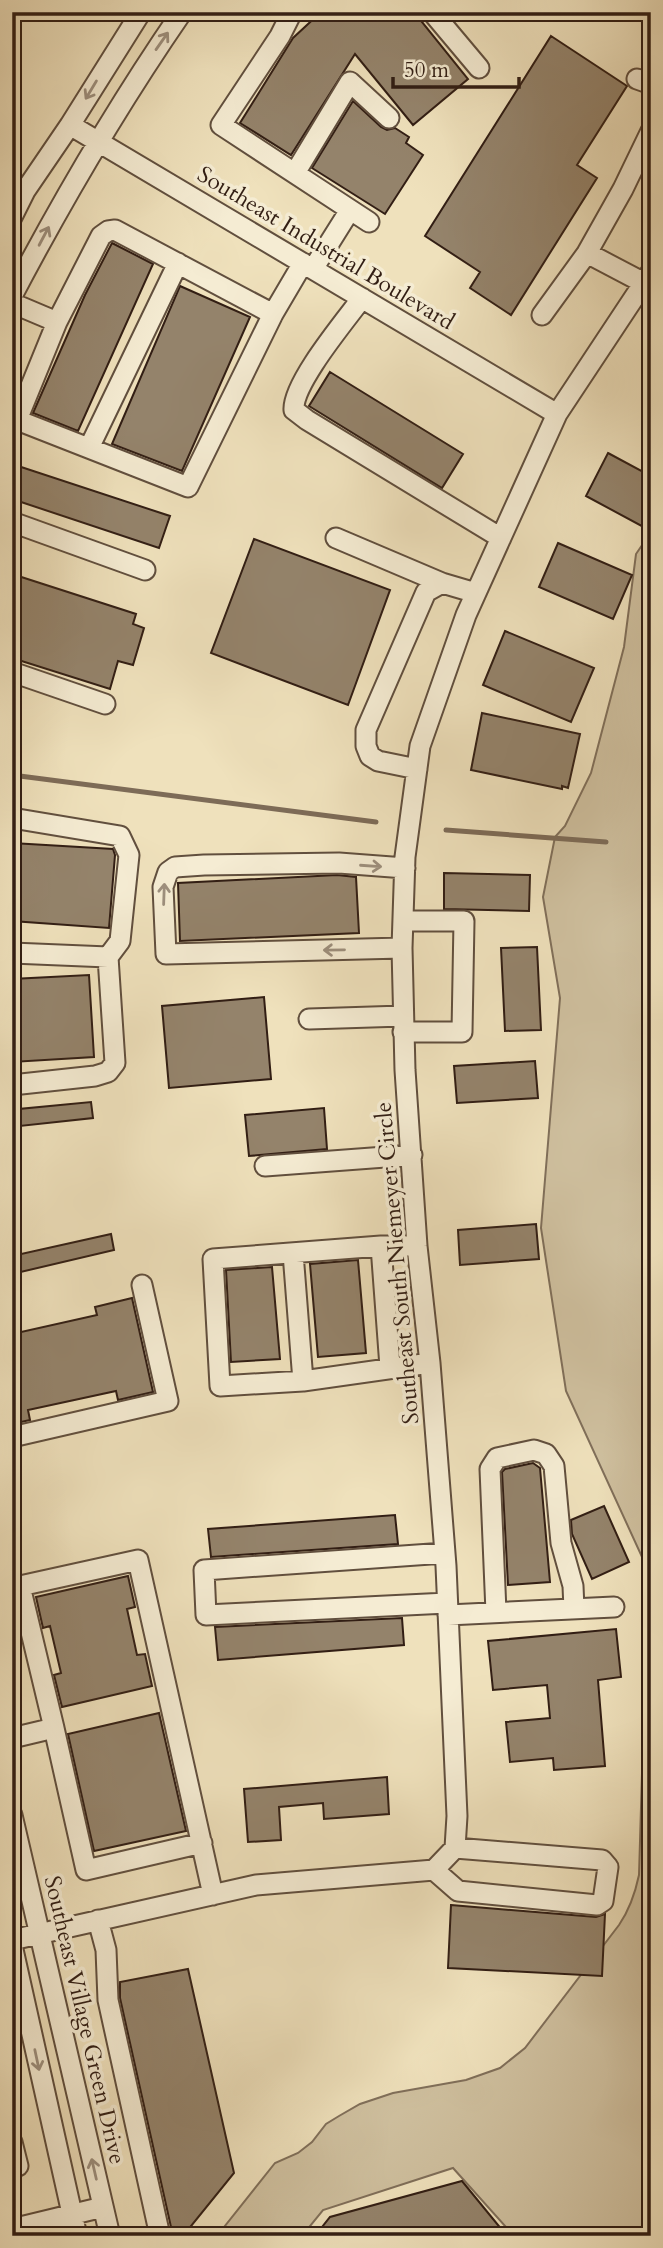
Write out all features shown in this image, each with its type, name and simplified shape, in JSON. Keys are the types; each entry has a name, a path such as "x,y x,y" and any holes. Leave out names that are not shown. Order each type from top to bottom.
{"street":[{"path":"12,217 25,191 141,12"},
{"path":"12,296 98,141 135,80 182,12"},
{"path":"432,12 479,68"},
{"path":"288,15 221,125 369,222"},
{"path":"295,173 350,82 389,118"},
{"name":"Southeast Industrial Boulevard","path":"70,125 557,414"},
{"path":"542,315 587,253 623,189 651,131"},
{"path":"273,314 116,230 108,231 101,236 57,322 17,420 188,487 273,314 350,210"},
{"path":"587,253 648,277"},
{"path":"89,448 178,263"},
{"name":"Southeast South Niemeyer Circle","path":"455,1848 457,1816 445,1553 430,1363 417,1246 403,1024 405,857 420,746 466,615 557,414 593,356 648,277"},
{"path":"362,298 301,385 294,410 500,538"},
{"path":"12,303 57,322"},
{"path":"12,522 145,570"},
{"path":"336,538 442,583 476,593"},
{"path":"417,769 378,761 370,756 366,746 366,730 426,592 442,583"},
{"path":"12,672 105,704"},
{"path":"12,818 120,836 130,855 120,941 108,957 115,1063 108,1072 95,1076 12,1085"},
{"path":"402,948 166,954 163,887 168,872 175,867 339,863 405,868"},
{"path":"309,1019 403,1024 463,1032 464,921 403,921"},
{"path":"12,953 108,957"},
{"path":"265,1167 412,1155"},
{"path":"381,1246 390,1367"},
{"path":"417,1246 381,1246 213,1259 220,1386 303,1381 430,1363"},
{"path":"293,1253 303,1381"},
{"path":"12,1437 168,1401 142,1285"},
{"path":"496,1612 490,1469 497,1458 534,1450 546,1454 554,1466 561,1543 573,1586 574,1609"},
{"path":"445,1553 204,1570 206,1615 448,1609 496,1612 614,1607"},
{"path":"202,1843 86,1870 20,1586 138,1560 202,1843 213,1895"},
{"path":"12,1738 54,1728"},
{"name":"Southeast Village Green Drive","path":"12,1815 110,2236"},
{"path":"77,2236 12,1943 39,1934 256,1885 434,1870 455,1848 602,1860 608,1867 603,1901 597,1905 458,1891 434,1870"},
{"path":"98,1920 106,1950 108,2000 160,2236"},
{"path":"12,2142 18,2166 12,2168"},
{"path":"12,2229 103,2207"}],"shaded area":[{"path":"651,532 651,2236 514,2236 453,2168 323,2210 302,2236 217,2236 275,2163 298,2153 312,2142 326,2124 339,2116 360,2104 393,2093 466,2080 500,2068 525,2048 619,1925 634,1895 639,1875 648,1570 566,1391 541,1228 560,998 543,897 555,837 565,826 591,773 624,647 636,554"}],"building":[{"path":"321,12 414,12 468,79 413,125 355,54 291,155 240,123 293,38"},
{"path":"551,36 627,86 577,165 597,178 511,315 470,288 480,272 425,236"},
{"path":"353,101 381,127 387,130 395,128 409,137 406,143 423,155 385,214 312,168"},
{"path":"112,243 153,264 78,431 33,413 85,295"},
{"path":"180,286 250,317 182,471 112,444"},
{"path":"330,372 463,454 442,488 309,406"},
{"path":"608,453 651,476 651,531 586,496"},
{"path":"12,464 170,516 159,548 12,499"},
{"path":"254,539 390,590 348,705 211,653"},
{"path":"558,543 632,575 613,619 539,587"},
{"path":"12,574 136,614 133,624 144,628 133,665 118,661 110,689 12,658"},
{"path":"505,631 594,668 571,722 483,685"},
{"path":"482,713 580,734 568,788 471,770"},
{"path":"12,843 113,849 115,855 109,928 12,921"},
{"path":"444,873 530,875 529,911 444,909"},
{"path":"337,875 356,877 359,933 180,941 178,883"},
{"path":"537,947 541,1030 505,1031 501,948"},
{"path":"89,975 94,1057 12,1062 12,979"},
{"path":"264,997 271,1079 169,1088 162,1006"},
{"path":"535,1061 538,1098 457,1103 454,1066"},
{"path":"91,1102 93,1118 20,1126 19,1109"},
{"path":"324,1108 327,1149 249,1156 245,1115"},
{"path":"536,1224 539,1259 460,1265 458,1230"},
{"path":"111,1234 114,1250 12,1274 12,1256"},
{"path":"358,1260 366,1353 318,1357 310,1264"},
{"path":"272,1267 280,1359 231,1362 226,1270"},
{"path":"132,1298 153,1392 118,1400 116,1391 28,1410 30,1420 12,1424 12,1334 97,1315 95,1307"},
{"path":"533,1463 540,1468 550,1582 508,1585 502,1472"},
{"path":"604,1506 629,1562 592,1579 572,1534 571,1520"},
{"path":"395,1515 398,1544 211,1557 208,1529"},
{"path":"128,1576 135,1607 127,1609 137,1655 145,1654 152,1686 62,1707 54,1675 61,1673 50,1626 43,1628 36,1597"},
{"path":"402,1618 404,1645 218,1660 215,1627"},
{"path":"616,1629 621,1677 598,1680 605,1766 554,1770 553,1758 510,1762 506,1722 550,1718 547,1685 493,1690 488,1641"},
{"path":"159,1713 186,1831 94,1851 68,1734"},
{"path":"387,1777 389,1814 324,1819 323,1803 279,1807 281,1840 248,1842 244,1789"},
{"path":"451,1905 596,1917 605,1914 602,1976 448,1968"},
{"path":"188,1969 234,2173 183,2236 173,2236 120,1998 120,1982"},
{"path":"462,2181 507,2236 315,2236 330,2217"}],"waterway":[{"path":"12,775 376,822"},
{"path":"446,830 606,842"}]}
